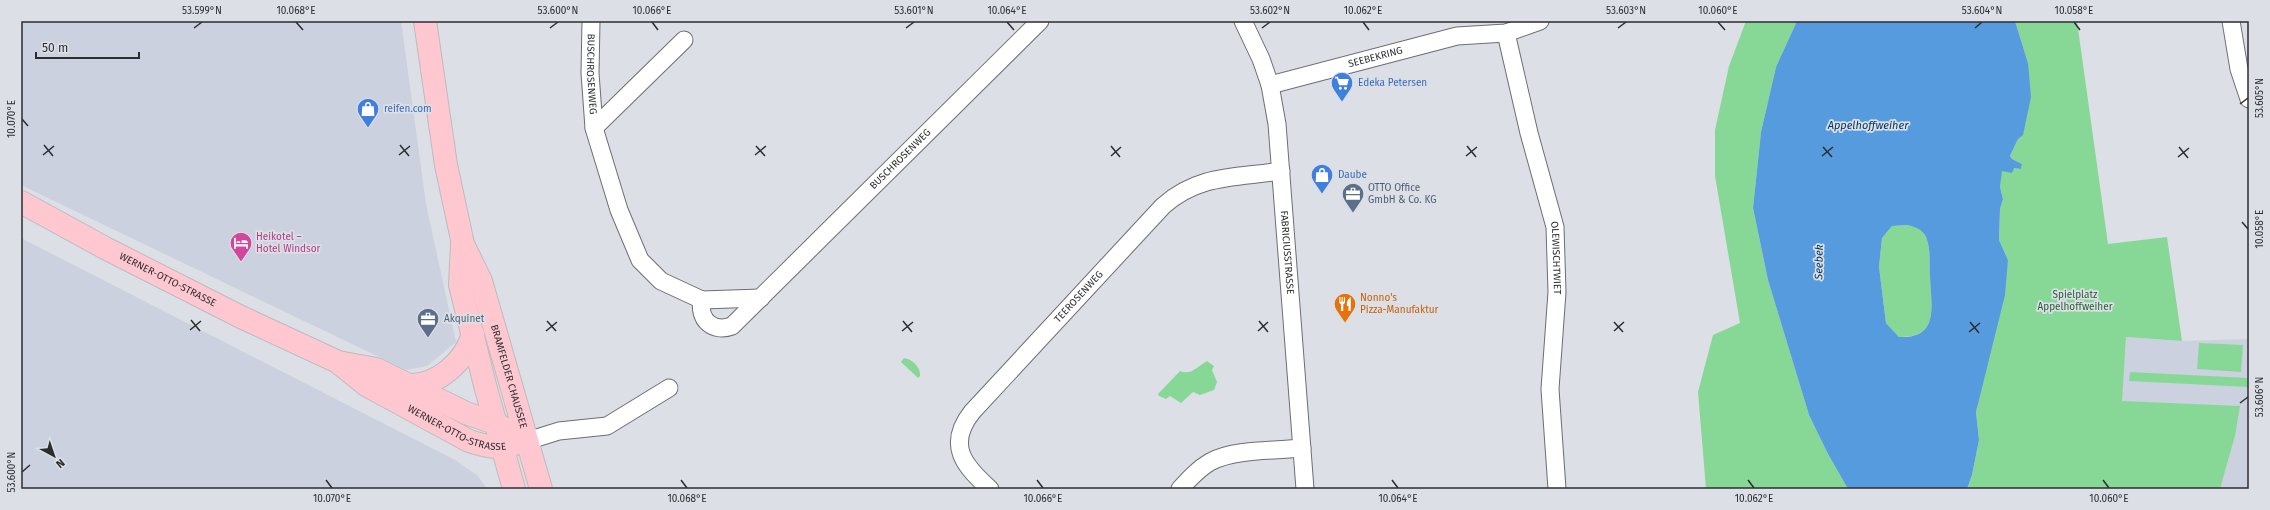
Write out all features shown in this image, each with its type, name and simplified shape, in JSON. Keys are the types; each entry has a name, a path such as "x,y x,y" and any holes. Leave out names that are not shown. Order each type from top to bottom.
{"main road":[{"name":"BRAMFELDER CHAUSSEE","path":"425,21 446,165 462,244 460,285 495,423 514,489"},
{"name":"WERNER-OTTO-STRASSE","path":"21,202 209,301 338,362 376,370 409,384 466,413 495,423 527,441"},
{"name":"BRAMFELDER CHAUSSEE","path":"462,244 481,281 541,489"},
{"path":"409,384 426,383 440,376 465,353 473,334"},
{"name":"WERNER-OTTO-STRASSE","path":"338,362 366,385 446,430 485,446 502,448 527,441"}],"street":[{"name":"BUSCHROSENWEG","path":"591,21 590,73 594,128 619,210 640,260 661,281 702,300 761,298"},
{"name":"BUSCHROSENWEG","path":"702,300 700,307 704,320 721,329 732,326 1040,21"},
{"name":"FABRICIUSSTRASSE","path":"1243,21 1262,59 1270,85 1277,124 1305,489"},
{"name":"SEEBEKRING","path":"1270,85 1456,28 1506,33 1540,21"},
{"path":"2231,21 2238,69 2249,99"},
{"name":"OLEWISCHTWIET","path":"1506,33 1529,133 1555,227 1557,292 1550,389 1557,489"},
{"name":"BUSCHROSENWEG","path":"594,128 684,40"},
{"name":"TEEROSENWEG","path":"990,489 971,472 960,452 960,432 965,421 972,412 1176,194 1192,186 1208,181 1281,171"},
{"path":"527,441 559,431 608,426 669,388"},
{"path":"1180,489 1195,473 1210,462 1226,455 1302,448"}],"shaded area":[{"path":"21,21 401,21 426,204 456,342 427,366 406,370 21,185"},
{"path":"21,238 455,460 478,476 487,489 21,489"},
{"path":"2126,337 2182,341 2249,339 2249,489 2220,489 2235,436 2121,401"}],"green space":[{"path":"1746,21 1797,21 1776,67 1761,132 1753,208 1768,280 1809,415 1828,454 1848,489 1706,489 1698,392 1713,335 1740,323 1715,176 1715,130 1729,66"},
{"name":"Spielplatz Appelhoffweiher","path":"2015,21 2077,21 2108,244 2167,237 2182,341 2126,337 2122,401 2240,406 2235,436 2220,489 1967,489 1972,475 1979,440 1976,412 2008,260 1999,240 2000,209 2003,199 2000,187 2001,171 2014,168 2021,169 2022,164 2012,159 2010,156 2018,139 2028,63"},
{"path":"1907,225 1922,231 1927,240 1931,309 1927,326 1921,332 1912,336 1899,337 1886,323 1879,267 1882,238 1892,226"},
{"path":"2199,343 2243,345 2241,372 2197,369"},
{"path":"904,358 913,362 917,367 920,373 918,378 901,362"},
{"path":"1207,361 1214,366 1212,370 1217,382 1214,390 1200,395 1193,392 1181,403 1170,396 1166,399 1159,396 1158,394 1180,371 1188,372 1194,370"},
{"path":"2130,372 2249,378 2249,387 2129,381"}],"water":[{"name":"Appelhoffweiher","path":"1797,21 2015,21 2028,63 2031,97 2023,135 2018,139 2010,156 2012,159 2022,164 2021,169 2014,168 2012,173 2002,171 2000,187 2003,199 2000,209 1999,240 2008,260 2005,295 1976,412 1979,440 1972,475 1967,489 1848,489 1828,454 1809,415 1768,280 1753,208 1761,132 1776,67","holes":["1907,225 1922,231 1926,237 1929,254 1931,309 1927,326 1921,332 1912,336 1899,337 1886,323 1879,267 1882,238 1892,226"]}],"place":[{"name":"Edeka Petersen","path":"1342,102"},
{"name":"reifen.com","path":"368,128"},
{"name":"Daube","path":"1322,194"},
{"name":"OTTO Office GmbH & Co. KG","path":"1353,214"},
{"name":"Heikotel – Hotel Windsor","path":"241,262"},
{"name":"Nonno's Pizza-Manufaktur","path":"1345,324"},
{"name":"Akquinet","path":"428,338"}],"water label":[{"name":"Seebek","path":"1819,262"}]}
